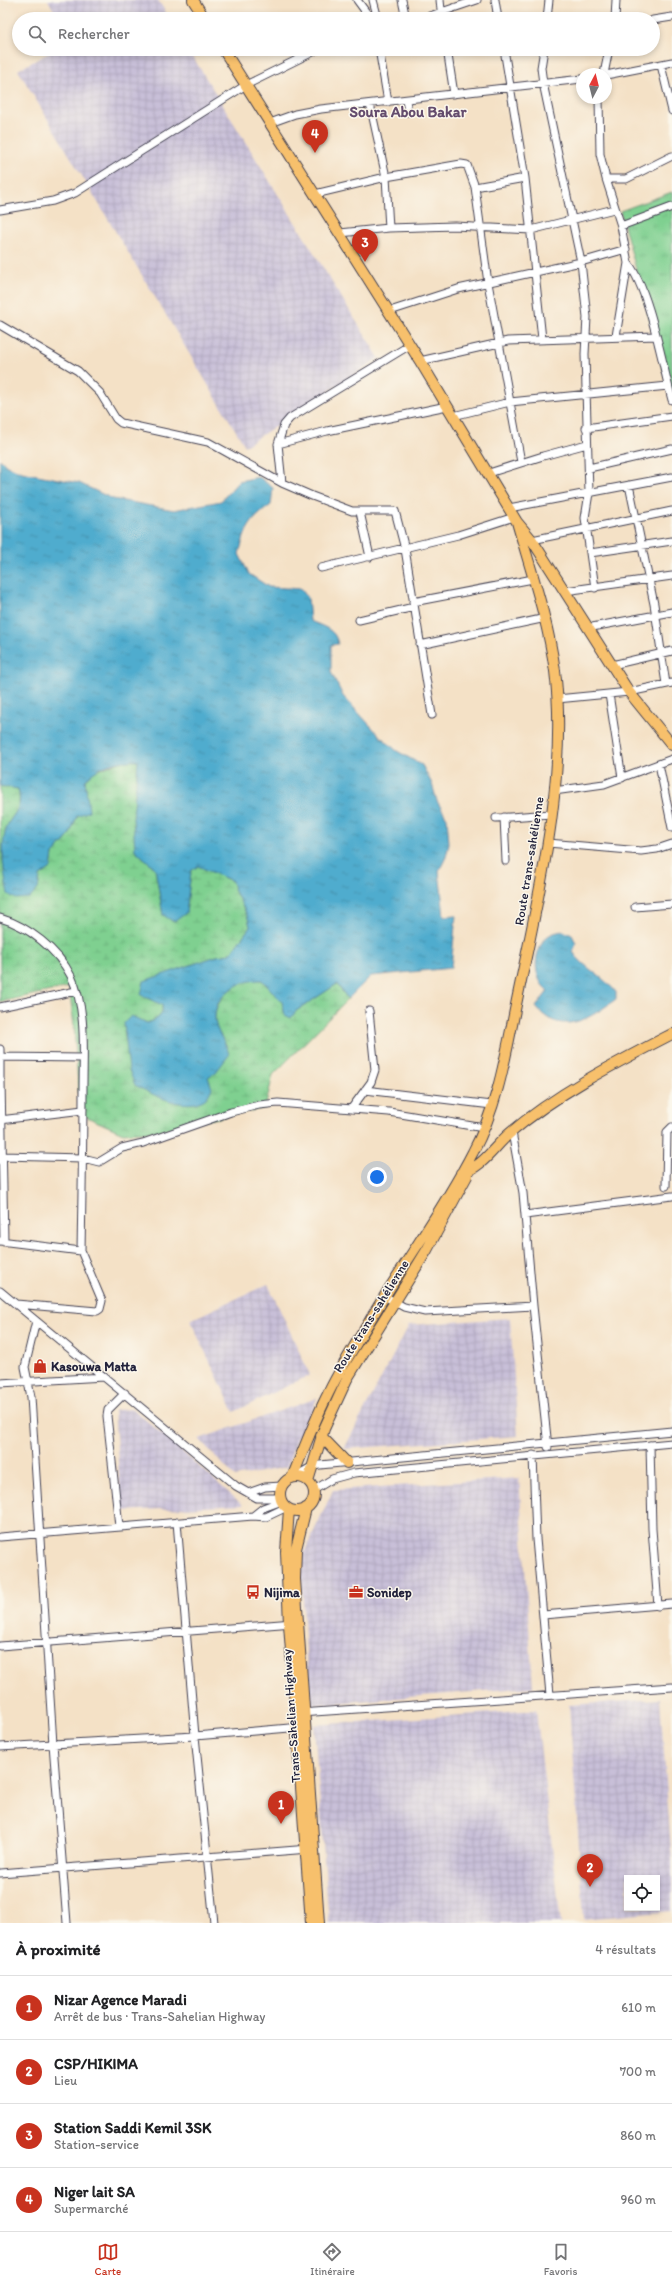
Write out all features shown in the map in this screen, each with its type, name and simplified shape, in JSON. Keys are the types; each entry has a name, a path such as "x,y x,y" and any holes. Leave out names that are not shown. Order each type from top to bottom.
{"highway":[{"path":"193,0 201,12"},
{"path":"228,56 390,311 489,473 513,516 532,540 629,692 653,725 672,745"},
{"name":"Route trans-sahélienne","path":"308,1481 321,1436 331,1410 390,1300 465,1172 492,1105 514,1017 548,843 554,791 557,743 557,699 555,672 546,618 513,516"},
{"name":"Route trans-sahélienne","path":"465,1172 512,1132 571,1090 672,1034"},
{"name":"Route trans-sahélienne","path":"282,1486 292,1478 327,1395 370,1319 390,1300"},
{"path":"321,1436 346,1463"},
{"path":"282,1486 285,1504 298,1511 306,1508 313,1500 314,1490 308,1481 300,1477 292,1478"},
{"name":"Trans-Sahelian Highway","path":"285,1504 286,1552 293,1623 309,1849 311,1923"},
{"name":"Trans-Sahelian Highway","path":"293,1623 295,1565 299,1535 306,1508"},
{"name":"Trans-Sahelian Highway","path":"309,1849 319,1923"}],"street":[{"path":"357,0 366,12"},
{"path":"373,0 376,12"},
{"path":"402,0 405,12"},
{"path":"440,0 442,12"},
{"path":"449,12 476,0"},
{"path":"495,0 497,12"},
{"path":"548,12 549,0"},
{"path":"615,12 616,0"},
{"path":"660,19 672,17"},
{"path":"0,210 53,202 75,193 246,85 305,56"},
{"path":"380,56 388,102"},
{"path":"448,56 454,94"},
{"path":"505,56 525,178 542,339"},
{"path":"543,56 541,68 543,83 582,262 587,317 586,428 589,468 589,493 585,512 594,588"},
{"path":"606,68 608,56"},
{"path":"612,74 672,62"},
{"path":"661,65 672,111"},
{"path":"270,123 307,111 576,80"},
{"path":"406,100 408,112"},
{"path":"370,104 386,177 389,228"},
{"path":"600,104 600,154 614,209 621,226 628,263 616,336"},
{"path":"606,179 626,179 672,156"},
{"path":"315,194 386,177 465,164 469,167 475,187 488,283 521,462"},
{"path":"475,187 525,178"},
{"path":"621,226 672,207"},
{"path":"340,233 389,228 481,227 531,230 614,209"},
{"path":"390,311 439,295 582,262 626,249"},
{"path":"628,263 637,275 656,336 672,400"},
{"path":"0,325 78,371 96,388 116,419 121,423 205,441 282,483 312,496 360,512 394,510 405,549 432,715"},
{"path":"420,361 500,342 616,336 656,336"},
{"path":"282,483 278,444 284,425 290,418 410,345"},
{"path":"454,416 510,402 586,393 668,386"},
{"path":"278,444 327,431 447,406"},
{"path":"586,428 672,416"},
{"path":"489,473 521,462 587,444"},
{"path":"589,468 672,449"},
{"path":"321,568 405,549 477,530 513,516 589,493 672,477"},
{"path":"557,699 629,692 669,684 643,545 629,485"},
{"path":"532,540 672,511"},
{"path":"360,512 370,557"},
{"path":"590,554 672,541"},
{"path":"565,592 672,576"},
{"path":"359,620 414,604 533,578"},
{"path":"587,628 672,612"},
{"path":"420,645 546,618"},
{"path":"612,665 672,651"},
{"path":"608,694 622,778"},
{"path":"554,791 604,784 672,759"},
{"path":"659,764 671,816 672,828"},
{"path":"506,861 500,817 551,814"},
{"path":"548,843 642,851 657,849 672,844"},
{"path":"636,907 672,904"},
{"path":"0,918 23,927 47,947 65,966 76,991 82,1019 83,1058 81,1251 102,1301 100,1309 97,1310 16,1304"},
{"path":"0,1007 76,991"},
{"path":"351,1109 374,1077 375,1070 369,1011"},
{"path":"0,1049 3,1156 2,1242 81,1251"},
{"path":"0,1057 83,1058"},
{"path":"365,1090 492,1105"},
{"path":"3,1156 83,1158 93,1162 99,1162 122,1148 143,1143 247,1107 278,1104 351,1109 415,1116 484,1128"},
{"path":"1,1120 83,1110"},
{"path":"666,1186 667,1132 672,1127"},
{"path":"512,1132 524,1193 532,1306 549,1453"},
{"path":"525,1215 672,1196"},
{"path":"0,1291 104,1377 126,1393 236,1486 257,1498 285,1504"},
{"path":"390,1300 411,1310 425,1312 532,1306"},
{"path":"36,1321 26,1358 26,1375 31,1397 61,1868 67,1923"},
{"path":"0,1383 104,1377"},
{"path":"119,1526 107,1416 108,1410 126,1393"},
{"path":"292,1478 313,1466 672,1431"},
{"path":"314,1490 340,1476 549,1453 672,1443"},
{"path":"650,1445 652,1529 658,1606"},
{"path":"533,1455 536,1539 550,1695"},
{"path":"248,1493 265,1487 282,1486"},
{"path":"0,1537 253,1516 263,1508 285,1504"},
{"path":"177,1522 195,1736 214,1923"},
{"path":"542,1615 672,1604"},
{"path":"0,1646 293,1623"},
{"path":"299,1713 672,1687"},
{"path":"0,1747 195,1736 301,1727"},
{"path":"0,1873 309,1849"}],"shaded area":[{"path":"48,0 158,0 166,12 55,12"},
{"path":"43,56 192,56 379,358 245,446 18,70"},
{"path":"268,1284 310,1375 234,1412 190,1320"},
{"path":"510,1318 518,1436 344,1449 409,1325"},
{"path":"317,1398 303,1433 297,1436 287,1467 235,1477 199,1439"},
{"path":"133,1409 243,1505 122,1511 114,1410"},
{"name":"Sonidep","path":"519,1478 533,1687 309,1705 301,1567 304,1553 333,1490"},
{"path":"660,1699 672,1862 672,1911 584,1919 569,1705"},
{"path":"536,1710 561,1923 329,1923 314,1725"}],"green space":[{"path":"672,192 672,401 620,211"},
{"path":"126,760 138,761 135,850 155,868 163,915 186,913 191,871 198,866 232,881 247,915 250,927 230,954 217,956 157,977 141,995 162,1005 161,1015 157,1019 147,1023 139,1019 124,1030 126,1042 208,1077 228,1047 221,1037 215,1023 217,1006 225,994 237,984 249,979 262,980 282,1002 285,1015 296,1011 337,984 348,999 273,1075 265,1108 157,1131 123,1133 80,1114 74,1026 69,987 0,1002 0,786 18,789 19,797 18,807 8,823 4,834 4,873 38,889 40,876 51,868 53,854 69,836 86,793 85,781 92,772"}],"water":[{"path":"0,459 7,466 22,472 79,483 113,499 174,510 221,501 239,481 259,477 273,488 271,505 249,526 239,554 249,574 269,587 301,589 308,598 310,621 331,631 337,639 338,644 331,645 331,672 343,696 380,736 397,751 422,765 432,784 437,801 447,818 449,843 446,857 439,871 444,916 456,915 451,968 371,976 348,999 337,984 296,1011 291,1018 285,1015 282,1002 262,980 246,982 238,985 224,995 216,1009 215,1018 217,1028 229,1055 216,1072 208,1077 212,1088 205,1099 197,1103 188,1104 169,1101 135,1085 129,1070 124,1023 131,1016 147,1023 159,1017 162,1012 162,1005 141,995 144,981 217,956 230,954 250,927 249,921 232,881 198,866 191,871 186,913 174,922 163,915 155,868 135,850 133,818 138,761 123,761 102,767 85,781 89,811 77,816 69,836 53,854 51,868 40,876 38,889 30,898 16,899 8,894 4,870 4,836 8,823 20,802 18,789 0,786"},
{"path":"563,931 572,935 576,943 573,952 577,958 611,986 616,992 616,999 596,1013 576,1022 566,1023 556,1022 536,1007 548,991 543,986 537,974 536,960 540,946 548,936"}],"place":[{"name":"Niger lait SA","path":"315,153"},
{"name":"Station Saddi Kemil 3SK","path":"365,262"},
{"name":"Kasouwa Matta","path":"40,1366"},
{"name":"Nijima","path":"253,1592"},
{"name":"Sonidep","path":"356,1592"},
{"name":"Nizar Agence Maradi","path":"281,1824"},
{"name":"CSP/HIKIMA","path":"590,1887"}],"district":[{"name":"Soura Abou Bakar","path":"408,112"}]}
